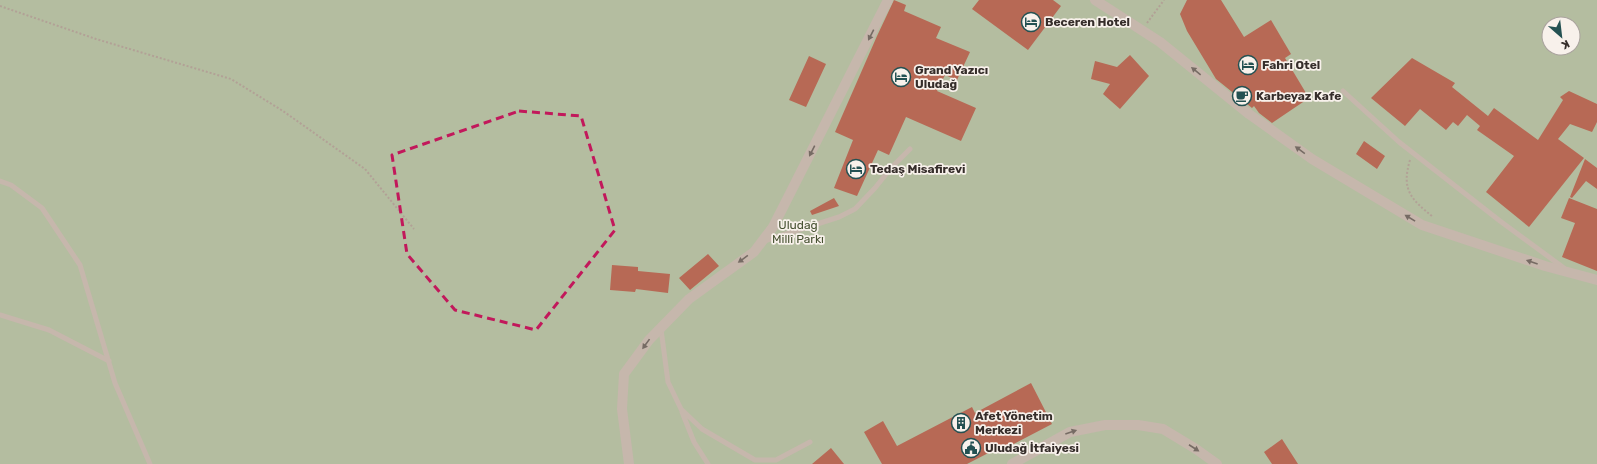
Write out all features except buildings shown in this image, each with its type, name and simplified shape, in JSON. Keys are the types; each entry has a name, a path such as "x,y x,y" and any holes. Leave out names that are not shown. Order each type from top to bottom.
{"street":[{"path":"629,464 622,409 624,374 649,340 689,299 754,252 773,228 888,0"},
{"path":"1095,0 1160,42 1249,114 1312,159 1422,225 1545,266 1597,280"},
{"path":"1012,464 1070,432 1105,425 1138,426 1163,429 1217,464"}],"lane":[{"path":"1342,91 1399,142 1540,251 1571,273"},
{"path":"762,242 839,217 855,209 910,149"},
{"path":"0,181 11,185 42,208 80,265 115,383 150,464"},
{"path":"0,315 50,330 109,361"},
{"path":"660,328 668,382 694,442 708,464"},
{"path":"680,409 702,429 755,460 776,460 810,442"}],"path":[{"path":"1142,30 1164,0"},
{"path":"0,6 96,40 231,79 283,111 365,169 414,229"},
{"path":"1412,152 1406,180 1410,194 1418,205 1435,218"}],"highlighted area":[{"path":"519,111 581,116 615,230 536,330 455,310 407,254 392,155"}],"green space":[{"name":"Uludağ Millî Parkı","path":"0,0 1597,0 1597,464 0,464"}],"place":[{"name":"Beceren Hotel","path":"1031,22"},
{"name":"Fahri Otel","path":"1248,65"},
{"name":"Grand Yazıcı Uludağ","path":"901,77"},
{"name":"Karbeyaz Kafe","path":"1242,96"},
{"name":"Tedaş Misafirevi","path":"856,169"},
{"name":"Afet Yönetim Merkezi","path":"961,423"},
{"name":"Uludağ İtfaiyesi","path":"971,448"}]}
